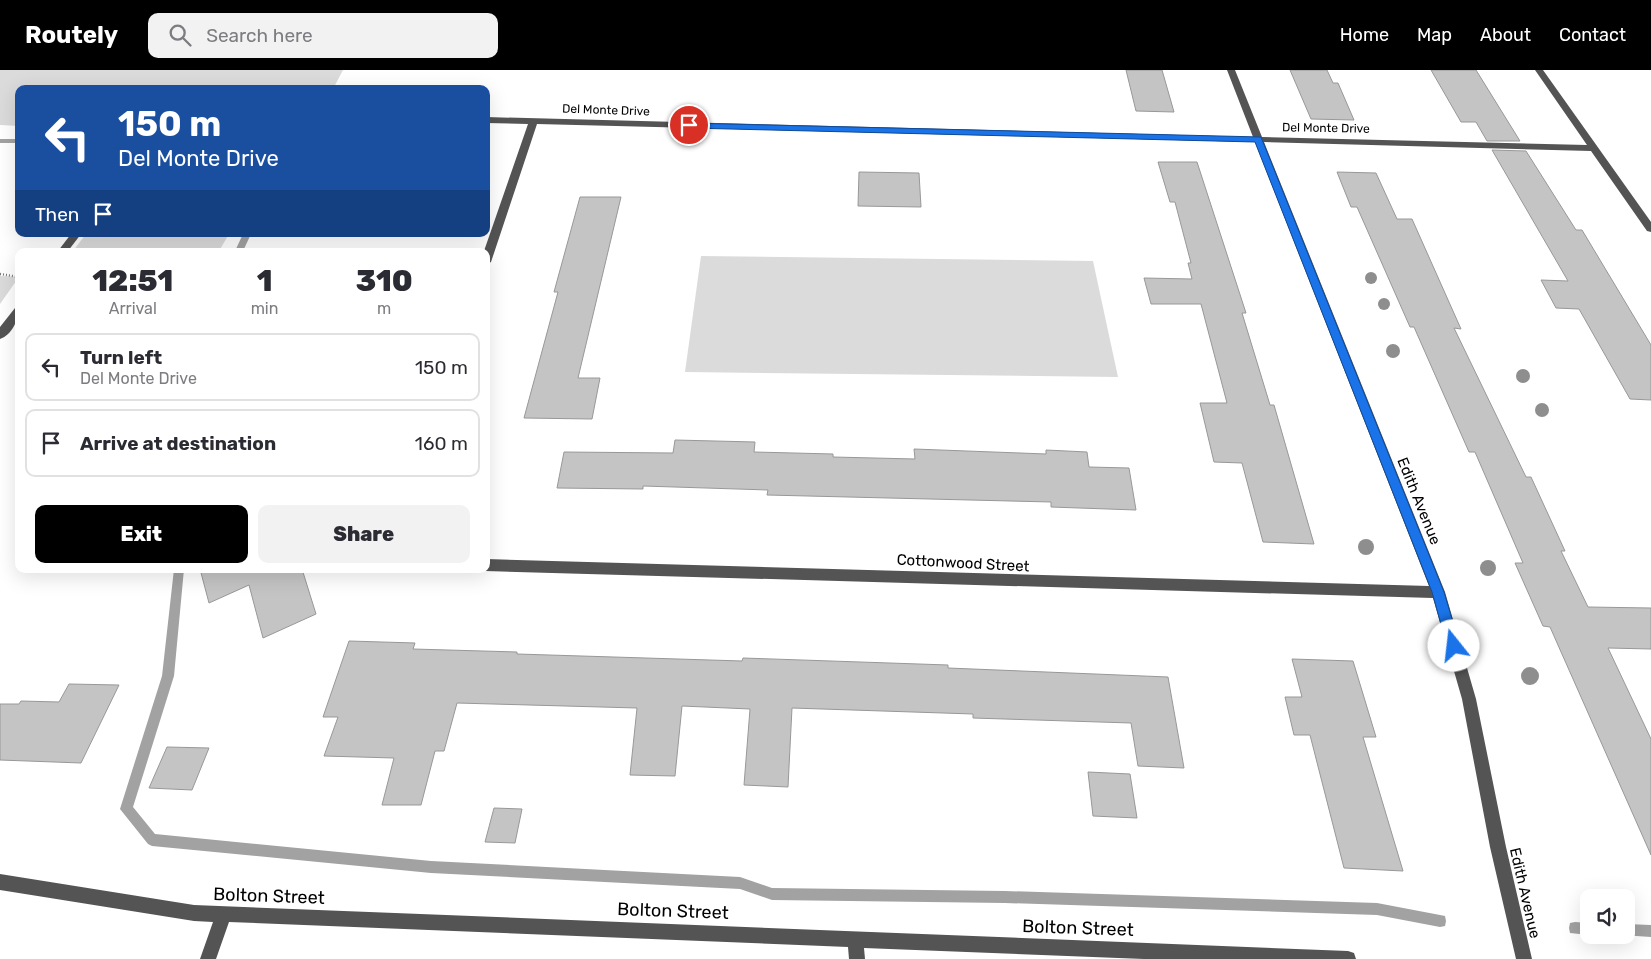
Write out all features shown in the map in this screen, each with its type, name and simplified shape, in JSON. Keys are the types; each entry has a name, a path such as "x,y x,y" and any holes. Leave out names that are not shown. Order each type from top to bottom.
{"street":[{"name":"Edith Avenue","path":"1231,70 1438,592 1470,699 1498,847 1524,959"},
{"path":"1539,70 1651,229"},
{"name":"Del Monte Drive","path":"490,120 1595,148"},
{"path":"490,250 533,121"},
{"path":"65,248 74,237"},
{"path":"0,335 15,316"},
{"name":"Cottonwood Street","path":"490,565 1438,592"},
{"name":"Bolton Street","path":"0,882 194,913 1348,959"},
{"path":"208,959 224,914"},
{"path":"855,938 857,959"}],"path":[{"path":"0,274 15,276"}],"shaded area":[{"path":"0,70 343,70 335,85 15,85 15,126 0,125"},
{"path":"84,237 227,237 221,248 75,248"},
{"path":"701,256 1093,261 1118,377 685,372"},
{"path":"0,276 15,277 15,283 0,304"}],"building":[{"path":"1126,70 1162,70 1174,112 1136,111"},
{"path":"1290,70 1327,70 1333,83 1338,83 1354,120 1311,119"},
{"path":"1431,70 1476,70 1520,141 1487,141 1476,122 1461,122"},
{"path":"1492,150 1526,151 1576,230 1582,230 1651,345 1651,400 1630,399 1579,309 1556,308 1541,280 1568,281"},
{"path":"1158,162 1197,162 1246,313 1242,313 1270,405 1274,405 1314,544 1263,542 1242,463 1214,462 1200,403 1227,403 1201,304 1151,304 1144,278 1192,279 1188,263 1191,263 1175,202 1170,202"},
{"path":"859,172 919,173 921,207 858,206"},
{"path":"1337,172 1376,173 1397,219 1412,219 1461,329 1454,328 1526,477 1531,477 1565,551 1561,551 1588,607 1651,608 1651,649 1608,648 1651,739 1651,855 1550,627 1543,626 1515,563 1523,563 1475,452 1469,452 1414,327 1410,327 1357,207 1351,207"},
{"path":"580,197 621,197 578,378 600,378 592,419 524,418 558,292 554,292"},
{"path":"675,440 755,442 754,452 833,454 833,457 915,459 914,449 1046,454 1046,450 1087,452 1089,467 1129,468 1136,510 1051,507 1051,502 767,495 768,490 643,486 643,489 557,488 564,452 673,453"},
{"path":"201,573 303,573 316,614 263,638 249,585 209,603"},
{"path":"349,641 415,643 413,649 517,652 517,654 742,661 743,658 948,665 948,668 1168,677 1184,768 1138,766 1131,723 973,718 973,714 792,708 788,787 744,785 750,709 682,706 675,776 630,775 637,708 457,703 444,751 435,751 421,805 382,805 394,758 324,756 338,717 323,717"},
{"path":"1292,659 1353,661 1376,737 1363,737 1403,871 1344,868 1310,735 1294,735 1285,697 1302,697"},
{"path":"69,684 119,685 81,763 0,760 0,704 19,704 21,701 59,702"},
{"path":"167,747 209,748 192,790 149,788"},
{"path":"1088,772 1130,774 1137,818 1093,816"},
{"path":"494,808 522,809 515,843 485,842"}],"waterway":[{"path":"0,141 15,141"},
{"path":"240,248 246,237"},
{"path":"179,573 168,676 126,809 152,840 431,867 740,883 772,894 1005,897 1377,909 1440,921"},
{"path":"1575,928 1580,928"},
{"path":"1635,930 1651,931"}],"route":[{"path":"689,125 943,133 1258,139 1438,592 1454,646"}]}
